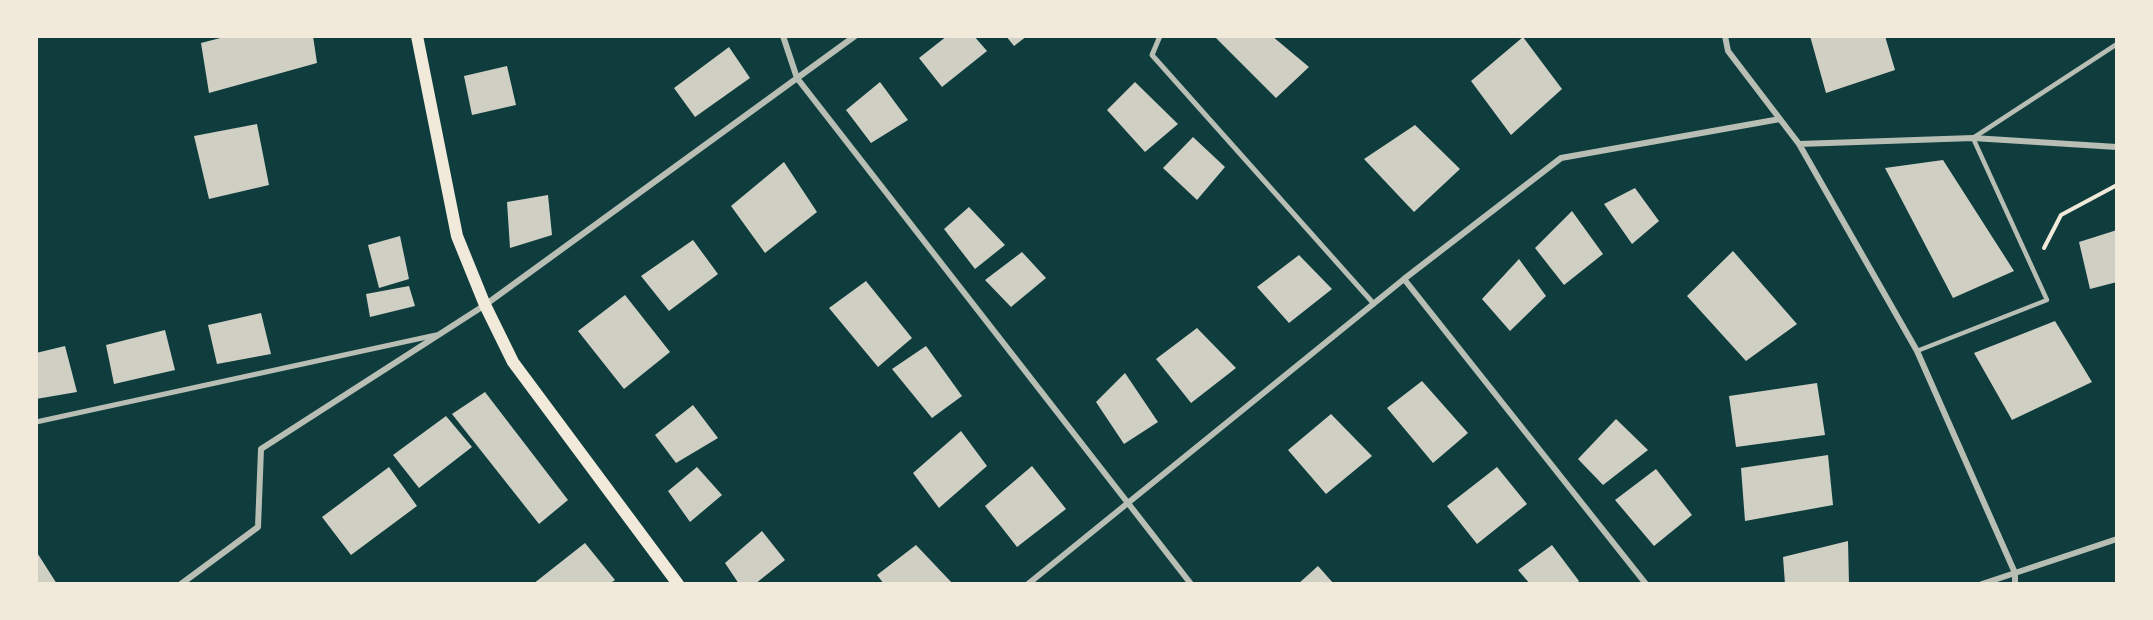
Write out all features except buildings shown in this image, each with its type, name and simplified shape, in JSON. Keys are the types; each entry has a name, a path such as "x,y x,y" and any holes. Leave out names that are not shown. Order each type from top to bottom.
{"main road":[{"path":"417,36 457,236 484,305 513,362 678,584"}],"street":[{"path":"783,36 797,78 1191,584"},
{"path":"181,584 258,527 261,449 484,305 855,36"},
{"path":"1160,36 1152,55 1374,304"},
{"path":"1725,36 1728,51 1799,144 1917,351 2015,573 2014,584"},
{"path":"1028,584 1404,279 1561,158 1780,119"},
{"path":"1799,144 1973,138 2117,147"},
{"path":"1404,279 1646,584"},
{"path":"36,422 438,335"},
{"path":"1982,584 2117,539"}],"lane":[{"path":"1917,351 2047,300 1973,138 2117,44"}],"path":[{"path":"2033,270 2061,215 2117,185"}]}
